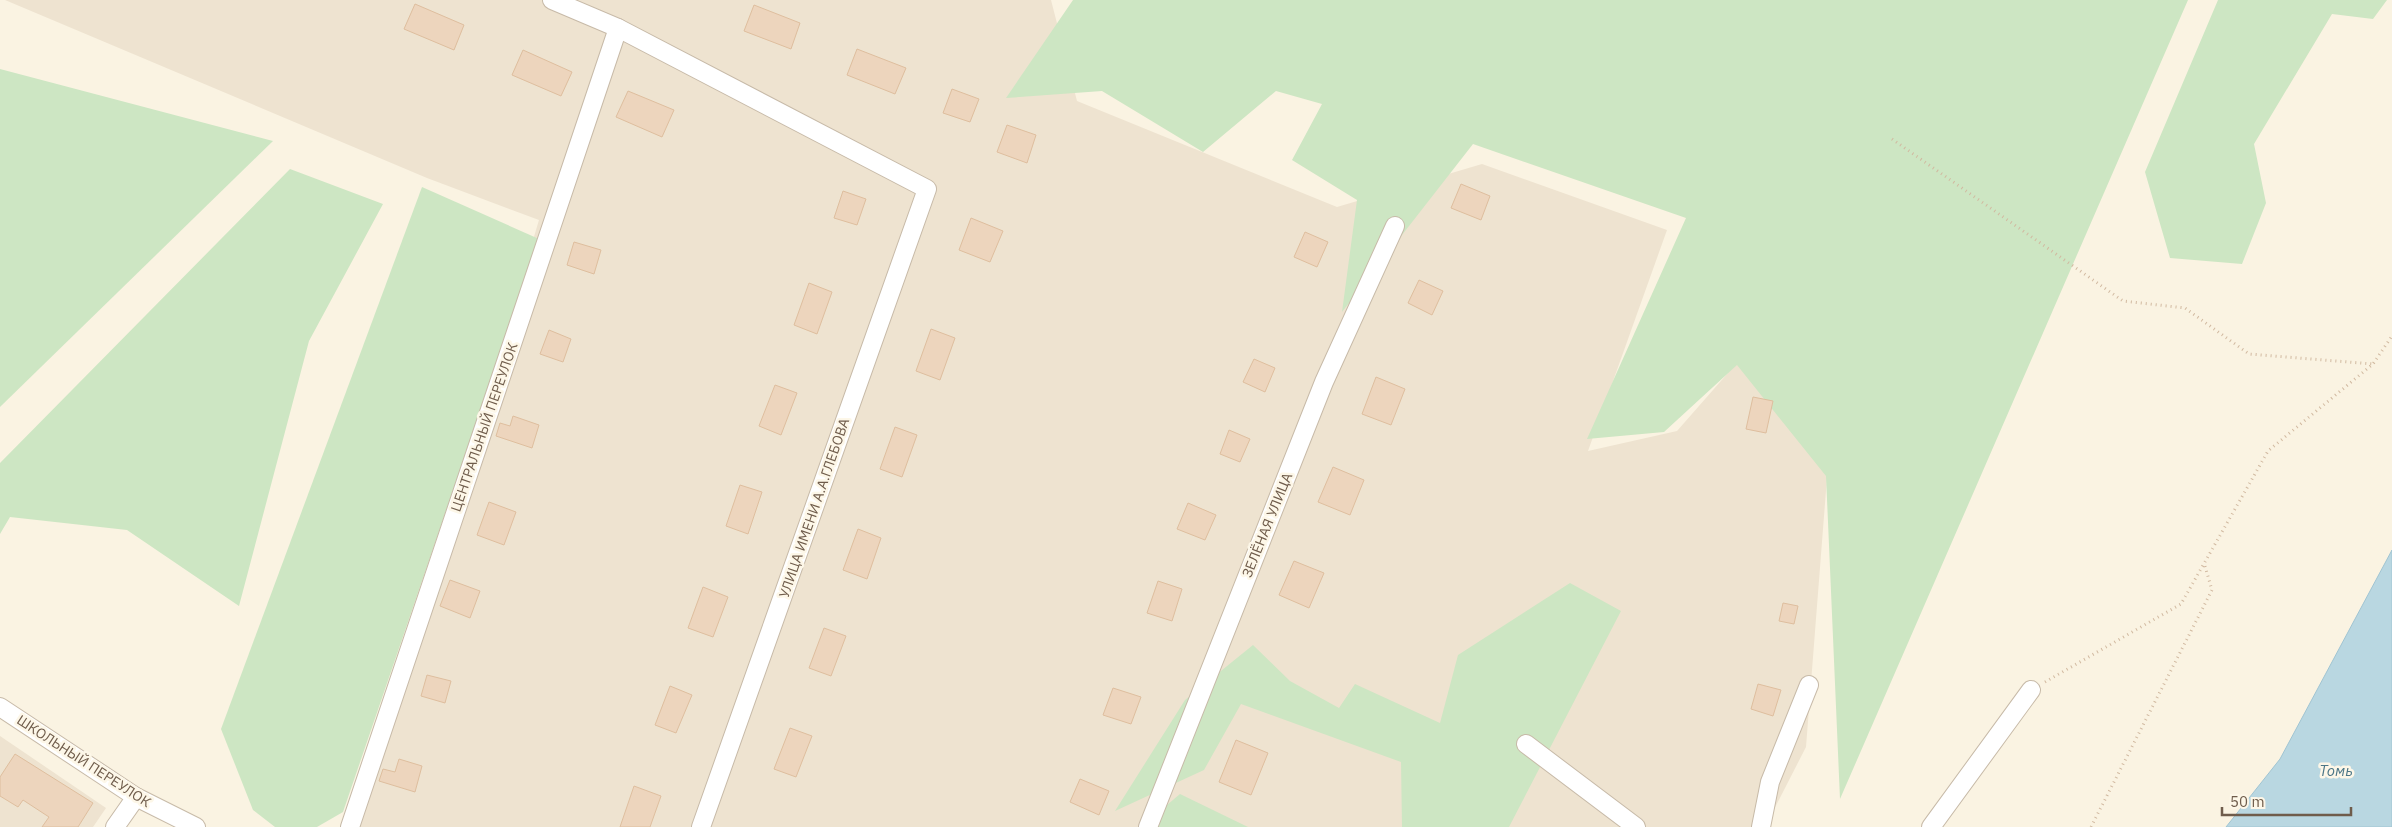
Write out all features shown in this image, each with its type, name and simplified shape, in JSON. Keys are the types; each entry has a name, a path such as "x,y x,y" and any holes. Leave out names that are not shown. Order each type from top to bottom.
{"street":[{"path":"552,0 618,28"},
{"name":"УЛИЦА ИМЕНИ А.А.ГЛЕБОВА","path":"618,28 927,189 702,827"},
{"name":"ЦЕНТРАЛЬНЫЙ ПЕРЕУЛОК","path":"350,827 618,28"},
{"name":"ЗЕЛЁНАЯ УЛИЦА","path":"1148,827 1324,382 1395,226"},
{"path":"1761,827 1770,782 1809,684"},
{"path":"1931,827 2031,690"},
{"name":"ШКОЛЬНЫЙ ПЕРЕУЛОК","path":"0,707 136,797 196,827"},
{"path":"1526,744 1636,827"},
{"path":"115,827 136,797"}],"path":[{"path":"1892,139 2123,301 2185,308 2249,354 2373,364"},
{"path":"2031,690 2181,604 2268,451 2373,364 2392,336"},
{"path":"2090,827 2212,590 2204,562"}],"shaded area":[{"path":"5,0 1051,0 1077,101 1337,207 1482,164 1667,230 1588,451 1677,431 1749,349 1829,452 1806,747 1765,827 356,827 539,220 427,178"},
{"path":"0,736 106,808 93,827 0,827"}],"green space":[{"path":"1073,0 2188,0 1840,799 1826,476 1737,365 1664,432 1587,439 1686,218 1473,144 1342,312 1357,200 1292,160 1322,104 1276,91 1203,152 1102,91 1006,98"},
{"path":"2218,0 2387,0 2373,19 2332,14 2254,144 2266,203 2242,264 2170,258 2145,172"},
{"path":"0,69 273,141 0,407"},
{"path":"290,169 383,204 309,341 239,606 127,530 10,517 0,534 0,463"},
{"path":"422,187 539,239 343,812 317,827 275,827 253,810 221,729"},
{"path":"1570,583 1621,611 1509,827 1402,827 1401,762 1241,704 1204,770 1115,811 1185,700 1253,645 1290,681 1339,708 1355,684 1440,723 1458,655"},
{"path":"1180,794 1248,827 1141,827"}],"water":[{"name":"Томь","path":"2392,550 2392,827 2226,827 2280,759"}],"building":[{"path":"415,4 464,25 454,50 404,29"},
{"path":"754,5 800,23 791,49 744,31"},
{"path":"857,49 906,68 895,94 847,75"},
{"path":"523,50 572,72 561,96 512,75"},
{"path":"952,89 979,99 970,122 943,113"},
{"path":"628,91 674,110 662,137 616,117"},
{"path":"1007,125 1036,135 1027,163 997,152"},
{"path":"1461,184 1490,196 1481,220 1451,208"},
{"path":"843,191 866,199 857,225 834,218"},
{"path":"971,218 1003,231 990,262 959,250"},
{"path":"1305,232 1328,242 1317,267 1294,257"},
{"path":"574,242 601,250 594,274 567,265"},
{"path":"1419,280 1443,291 1432,315 1408,303"},
{"path":"809,283 832,292 817,334 794,325"},
{"path":"931,329 955,338 940,380 916,371"},
{"path":"549,330 571,339 563,362 540,354"},
{"path":"1254,359 1275,368 1265,392 1243,382"},
{"path":"1376,377 1405,389 1391,425 1362,414"},
{"path":"775,385 797,393 781,435 759,426"},
{"path":"1753,397 1773,401 1766,433 1746,429"},
{"path":"513,416 539,425 532,448 496,436 500,423 510,426"},
{"path":"895,427 917,435 902,477 880,469"},
{"path":"1229,430 1250,439 1240,462 1220,454"},
{"path":"1333,467 1364,480 1350,515 1318,502"},
{"path":"740,485 762,492 748,534 726,526"},
{"path":"489,502 516,512 504,545 477,535"},
{"path":"1188,503 1216,515 1205,540 1177,529"},
{"path":"858,529 881,538 867,579 843,570"},
{"path":"1294,561 1324,573 1309,608 1279,595"},
{"path":"450,580 480,591 470,618 440,606"},
{"path":"1158,581 1182,589 1172,621 1147,613"},
{"path":"703,587 728,597 713,637 688,628"},
{"path":"1783,603 1798,606 1794,624 1779,621"},
{"path":"824,628 846,636 831,676 809,668"},
{"path":"427,675 451,681 445,703 421,696"},
{"path":"1758,684 1781,690 1773,716 1751,709"},
{"path":"670,686 692,695 676,733 655,725"},
{"path":"1113,688 1141,697 1131,724 1103,715"},
{"path":"790,728 812,736 796,777 774,769"},
{"path":"1236,740 1268,753 1251,795 1219,782"},
{"path":"15,754 93,803 78,827 42,827 49,817 23,800 18,807 0,796 0,777"},
{"path":"399,759 422,766 415,792 379,781 383,769 395,772"},
{"path":"1080,779 1109,791 1099,815 1070,802"},
{"path":"634,786 661,796 650,827 620,827"}]}
